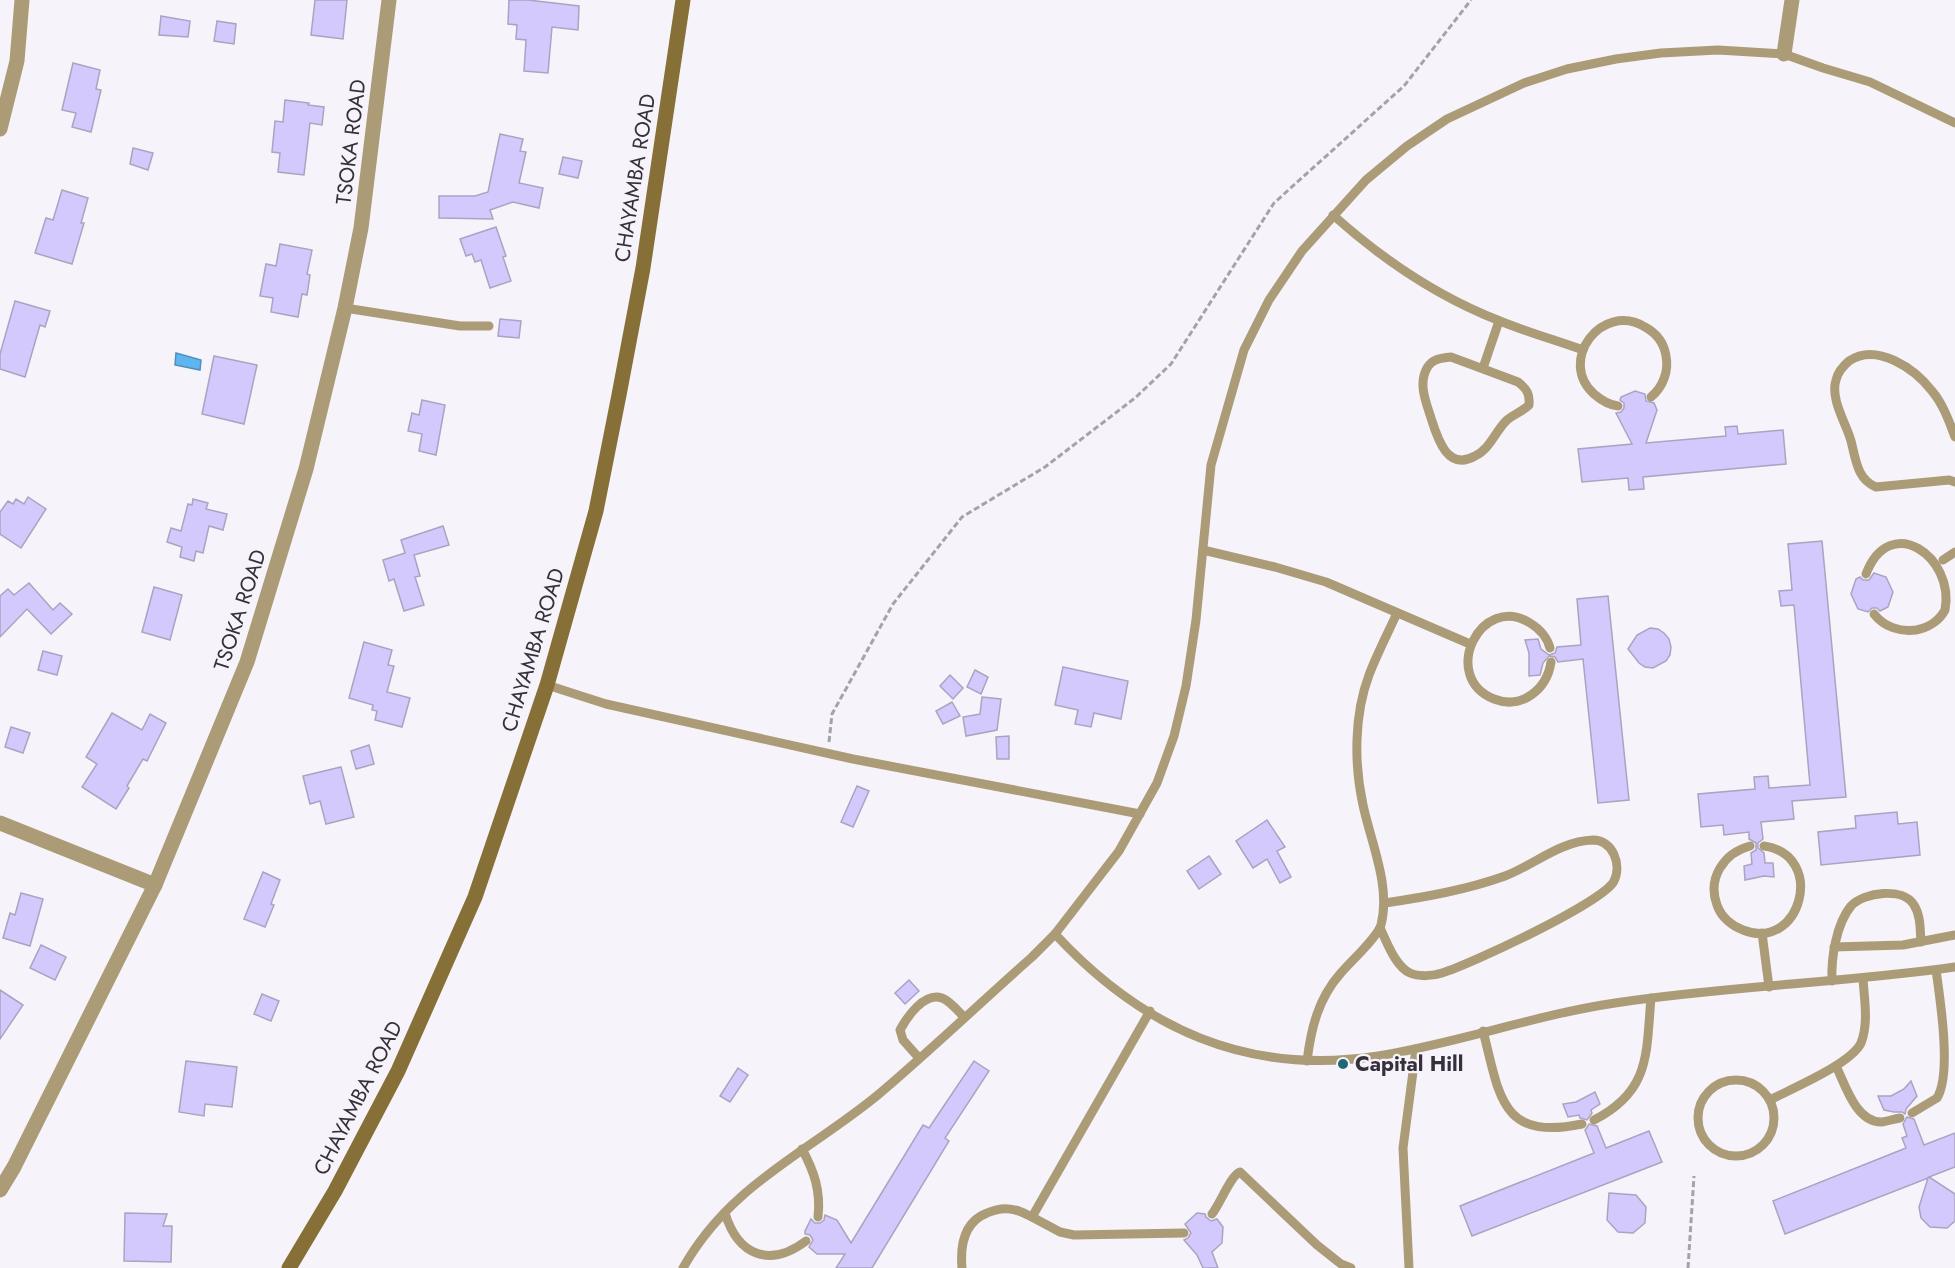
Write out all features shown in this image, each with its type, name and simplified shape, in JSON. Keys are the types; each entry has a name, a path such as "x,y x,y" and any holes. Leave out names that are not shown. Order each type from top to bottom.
{"main road":[{"name":"CHAYAMBA ROAD","path":"289,1268 335,1191 403,1060 475,897 547,685 596,511 617,407 643,268 683,0"}],"street":[{"path":"0,129 16,61 22,0"},
{"name":"TSOKA ROAD","path":"0,1190 14,1167 155,885 247,662 306,469 345,309 361,228 389,0"},
{"path":"1784,54 1792,0"},
{"path":"0,823 155,885"}],"lane":[{"path":"682,1268 701,1240 744,1192 878,1095 1032,957 1055,934 1119,851 1157,783 1186,686 1196,620 1211,465 1244,350 1269,300 1302,251 1365,180 1407,146 1448,119 1524,83 1587,65 1661,53 1718,51 1784,54 1870,82 1955,123"},
{"path":"1333,216 1390,262 1434,290 1499,321 1583,350"},
{"path":"345,309 460,326 489,326"},
{"path":"1618,406 1601,400 1591,391 1583,378 1581,364 1583,350 1589,338 1599,328 1612,322 1626,320 1640,323 1652,331 1661,342 1666,355 1666,369 1662,383 1651,397"},
{"path":"1483,368 1499,321"},
{"path":"1955,436 1933,392 1915,373 1887,357 1870,354 1855,357 1843,366 1835,381 1836,401 1848,430 1859,474 1866,483 1876,487 1949,480 1955,483"},
{"path":"1451,357 1483,368 1518,382 1527,389 1530,397 1529,405 1507,420 1486,448 1474,457 1462,460 1451,457 1437,439 1424,392 1423,378 1427,366 1438,358 1451,357"},
{"path":"1866,574 1875,558 1883,550 1904,543 1926,546 1943,560 1948,569 1952,591 1950,602 1938,620 1928,626 1907,631 1886,625 1874,614"},
{"path":"1203,550 1326,582 1470,644"},
{"path":"1943,560 1955,552"},
{"path":"1306,1061 1310,1032 1327,993 1339,975 1380,928 1385,903 1362,802 1357,758 1360,710 1369,676 1397,613"},
{"path":"1550,648 1539,629 1525,620 1509,617 1492,621 1479,630 1470,644 1467,660 1471,676 1480,690 1495,699 1511,702 1527,698 1540,689 1549,675 1551,662"},
{"path":"547,685 606,704 827,753 1140,814"},
{"path":"1380,928 1397,960 1409,973 1440,974 1498,950 1605,892 1614,881 1617,868 1614,852 1605,843 1594,840 1557,849 1506,875 1487,881 1432,896 1385,903"},
{"path":"1750,846 1728,856 1715,880 1714,893 1718,907 1725,918 1736,927 1749,932 1762,933 1781,926 1796,911 1801,898 1798,871 1780,851 1764,846"},
{"path":"1832,981 1831,962 1844,917 1851,906 1861,898 1873,895 1904,897 1913,904 1920,924 1921,942"},
{"path":"1762,933 1769,987"},
{"path":"1055,934 1080,960 1110,985 1178,1028 1209,1043 1259,1056 1306,1061 1339,1060 1416,1048 1543,1017 1651,998 1955,967"},
{"path":"1834,947 1903,945 1955,935"},
{"path":"1912,1113 1936,1098 1942,1080 1944,1047 1936,970"},
{"path":"1770,1100 1836,1066 1852,1055 1860,1044 1865,1015 1863,978"},
{"path":"919,1058 903,1040 900,1030 907,1017 923,1002 934,997 945,999 963,1017"},
{"path":"1594,1120 1620,1104 1632,1091 1640,1077 1645,1060 1651,998"},
{"path":"1032,1217 1150,1011"},
{"path":"1483,1032 1498,1089 1512,1115 1523,1123 1538,1127 1555,1128 1582,1124"},
{"path":"1409,1268 1403,1148 1416,1048"},
{"path":"1836,1066 1863,1115 1880,1122 1900,1118"},
{"path":"1737,1080 1747,1082 1756,1086 1770,1100 1773,1110 1773,1129 1762,1146 1754,1152 1735,1157 1725,1155 1708,1144 1702,1136 1698,1117 1699,1107 1703,1098 1718,1084 1737,1080"},
{"path":"802,1149 812,1167 816,1181 819,1196 818,1217"},
{"path":"1212,1214 1225,1195 1233,1177 1240,1172 1317,1245 1341,1264 1351,1268"},
{"path":"962,1268 961,1248 974,1220 1005,1208 1016,1210 1060,1232 1074,1235 1184,1233"},
{"path":"725,1213 729,1227 737,1240 749,1251 763,1258 776,1259 788,1254 806,1241"}],"path":[{"path":"827,753 832,714 883,621 893,604 963,517 1045,467 1135,398 1171,364 1274,203 1404,86 1472,0"},
{"path":"1688,1268 1694,1176"}],"water":[{"path":"176,353 201,360 200,370 175,365"}],"building":[{"path":"315,0 347,0 343,39 311,35"},
{"path":"509,0 579,6 578,30 552,27 548,73 524,71 526,40 516,39 517,25 508,24"},
{"path":"161,16 190,21 188,37 159,35"},
{"path":"217,21 236,24 234,44 214,41"},
{"path":"73,63 100,70 96,89 101,90 91,132 72,127 76,113 62,110"},
{"path":"285,100 324,107 322,125 310,123 304,175 278,172 280,153 272,152 275,121 283,122"},
{"path":"500,134 523,139 520,151 526,152 519,183 543,188 539,208 513,202 490,210 493,219 439,218 439,196 475,196 488,192"},
{"path":"133,148 153,153 148,170 130,164"},
{"path":"563,157 582,161 578,178 559,174"},
{"path":"62,190 88,198 81,223 84,223 72,264 35,253 46,218 53,220"},
{"path":"496,227 506,256 503,257 511,281 490,288 481,260 475,262 472,254 466,256 460,239"},
{"path":"280,244 312,250 307,274 310,275 307,295 302,294 298,317 271,312 273,298 260,296 266,264 276,266"},
{"path":"15,301 50,311 45,327 40,325 25,377 0,369 0,354"},
{"path":"500,319 521,321 519,338 498,336"},
{"path":"214,356 257,365 244,424 202,414"},
{"path":"1635,391 1645,394 1646,401 1654,403 1657,410 1646,443 1726,436 1725,427 1737,426 1738,434 1783,430 1786,464 1643,477 1644,489 1629,490 1628,478 1582,482 1578,449 1632,444 1616,413 1621,412 1624,408 1621,397"},
{"path":"422,400 445,405 436,455 419,451 422,434 408,431 412,413 419,415"},
{"path":"28,497 46,509 21,548 0,534 0,512 8,501 13,504 16,499 24,504"},
{"path":"193,499 208,503 206,509 227,514 223,530 209,526 203,553 196,551 194,561 180,557 182,547 167,542 171,528 181,531 188,504 192,505"},
{"path":"443,526 449,545 414,555 420,576 415,577 424,605 404,611 394,579 389,581 383,560 405,553 401,540"},
{"path":"1822,541 1846,797 1792,801 1794,819 1761,822 1763,839 1758,843 1758,848 1764,853 1765,863 1773,863 1774,877 1764,876 1745,880 1744,866 1752,864 1751,853 1756,850 1756,843 1749,839 1749,832 1724,835 1723,825 1701,827 1698,794 1755,789 1754,777 1768,776 1769,788 1810,785 1794,605 1781,606 1779,591 1792,590 1788,544"},
{"path":"1874,573 1886,577 1893,592 1888,607 1880,611 1872,608 1868,612 1858,609 1851,594 1856,579 1860,577 1863,580 1869,580"},
{"path":"29,583 53,610 60,603 72,614 51,634 27,609 0,637 0,596 8,589 14,595"},
{"path":"154,587 182,595 170,640 142,632"},
{"path":"1608,596 1629,800 1598,803 1583,659 1558,662 1555,657 1549,656 1543,663 1540,675 1529,676 1529,653 1525,640 1538,639 1541,649 1549,655 1555,653 1557,647 1581,645 1577,599"},
{"path":"1650,628 1664,633 1671,647 1666,661 1653,668 1639,663 1628,649 1637,635"},
{"path":"364,642 392,650 388,665 394,666 387,692 410,698 402,727 375,720 377,711 372,710 373,705 349,698"},
{"path":"43,651 62,656 57,675 38,670"},
{"path":"1063,667 1128,681 1121,719 1094,713 1091,727 1075,724 1078,710 1055,705"},
{"path":"975,670 988,677 981,694 967,687"},
{"path":"950,675 963,688 953,699 940,686"},
{"path":"982,697 1001,699 997,730 966,736 963,717 980,714"},
{"path":"952,702 960,716 943,724 936,711"},
{"path":"112,713 142,730 150,714 166,723 147,761 143,759 116,809 82,787 97,764 86,757"},
{"path":"11,727 30,733 23,753 5,747"},
{"path":"1009,736 1009,759 997,759 996,737"},
{"path":"369,745 374,764 356,769 351,751"},
{"path":"341,767 354,817 326,824 320,801 310,804 303,776"},
{"path":"857,786 869,791 853,827 841,822"},
{"path":"1897,812 1898,824 1917,822 1920,855 1821,865 1818,832 1856,828 1855,816"},
{"path":"1267,820 1285,847 1277,851 1291,877 1280,883 1267,859 1253,868 1236,841"},
{"path":"1209,856 1221,874 1199,889 1187,871"},
{"path":"263,872 280,880 271,904 274,905 265,927 244,919"},
{"path":"21,893 43,899 30,946 3,938 10,913 15,915"},
{"path":"41,945 66,957 55,980 30,968"},
{"path":"909,980 919,991 905,1004 895,993"},
{"path":"0,990 23,1005 0,1039"},
{"path":"262,994 279,1001 271,1021 254,1014"},
{"path":"186,1061 237,1067 232,1107 205,1104 204,1116 179,1112"},
{"path":"974,1061 989,1071 945,1138 949,1141 872,1268 836,1268 845,1254 817,1254 809,1247 813,1240 810,1235 805,1234 811,1219 815,1223 820,1223 824,1220 825,1215 837,1220 851,1243 923,1125 929,1128"},
{"path":"738,1068 748,1075 730,1102 720,1096"},
{"path":"1911,1081 1917,1096 1906,1109 1905,1114 1884,1110 1878,1096 1891,1096 1904,1089"},
{"path":"1595,1092 1600,1104 1591,1110 1592,1113 1587,1120 1580,1118 1579,1115 1568,1117 1563,1104 1576,1102"},
{"path":"1907,1117 1914,1119 1924,1145 1955,1133 1955,1167 1929,1177 1955,1194 1955,1221 1947,1228 1930,1227 1921,1218 1919,1207 1928,1178 1785,1234 1773,1201 1906,1148 1902,1138 1907,1136 1903,1124"},
{"path":"1589,1124 1597,1126 1606,1148 1649,1131 1662,1162 1472,1236 1460,1206 1594,1153 1585,1130"},
{"path":"1609,1193 1636,1195 1646,1207 1645,1223 1633,1233 1618,1232 1607,1220"},
{"path":"125,1213 167,1214 163,1226 172,1226 171,1262 124,1261"},
{"path":"1197,1213 1205,1214 1211,1221 1217,1219 1223,1227 1222,1243 1212,1252 1218,1268 1203,1268 1197,1255 1184,1240 1191,1233 1185,1224"}],"place":[{"name":"Capital Hill","path":"1343,1064"}]}
